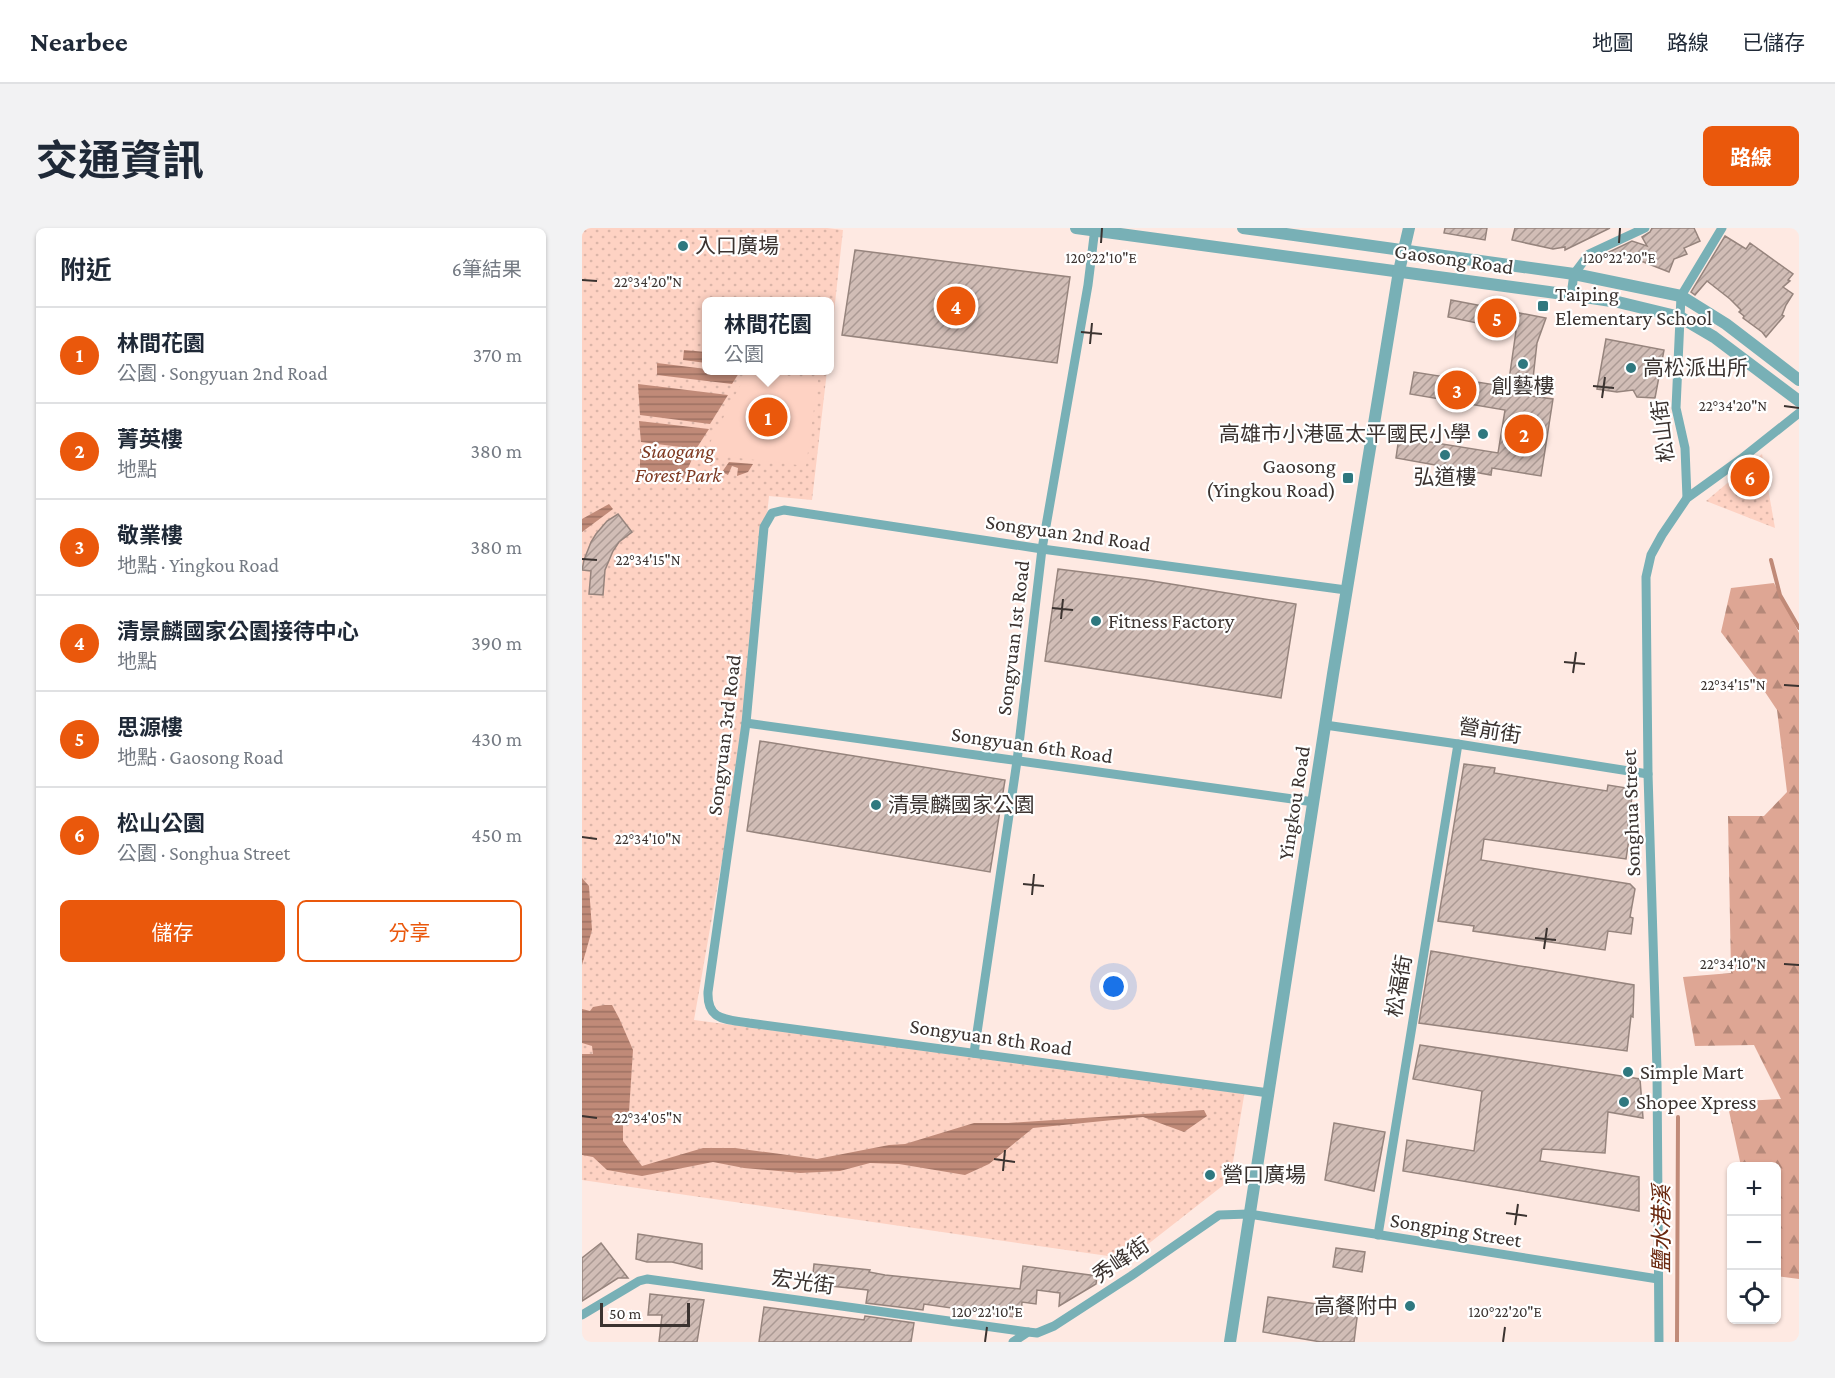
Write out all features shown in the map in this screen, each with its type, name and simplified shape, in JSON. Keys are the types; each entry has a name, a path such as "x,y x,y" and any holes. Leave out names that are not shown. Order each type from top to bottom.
{"street":[{"name":"Gaosong Road","path":"1077,228 1618,302 1680,317 1714,337 1799,401"},
{"name":"Gaosong Road","path":"1243,228 1574,274 1681,296 1726,324 1799,380"},
{"name":"Yingkou Road","path":"1230,1342 1346,590 1399,271 1409,228"},
{"path":"1571,295 1574,274 1589,254 1645,228"},
{"name":"松山街","path":"1688,498 1684,448 1676,408 1681,296 1722,228"},
{"name":"Songyuan 1st Road","path":"974,1053 1017,761 1041,549 1088,285 1094,229"},
{"name":"Songhua Street","path":"1659,1342 1657,1070 1648,774 1646,578 1651,555 1688,498 1799,413"},
{"name":"Songyuan 2nd Road","path":"784,510 1041,549 1346,590"},
{"name":"Songyuan 3rd Road","path":"710,1011 708,993 746,723 765,527 772,513 784,510"},
{"name":"Songyuan 6th Road","path":"746,723 1314,802"},
{"name":"營前街","path":"1325,726 1648,774"},
{"name":"松福街","path":"1378,1236 1458,744"},
{"name":"Songyuan 8th Road","path":"710,1011 716,1016 737,1021 1269,1093"},
{"name":"Songping Street","path":"1249,1214 1658,1280"},
{"name":"秀峰街","path":"1013,1342 1028,1332 1037,1333 1054,1326 1219,1215 1249,1214"},
{"name":"宏光街","path":"582,1314 639,1281 647,1279 1028,1332"}],"green space":[{"name":"Siaogang Forest Park","path":"582,228 827,228 843,230 834,312 834,297 702,297 702,375 827,375 812,500 769,496 746,723 694,1020 1245,1090 1230,1180 1129,1259 582,1180"},
{"path":"746,375 779,375 818,380 806,466 704,454"},
{"path":"1762,454 1775,528 1706,501"},
{"path":"1774,583 1799,633 1799,1279 1781,1277 1781,1162 1740,1162 1727,1102 1781,1099 1754,1045 1695,1046 1683,977 1731,973 1728,816 1764,816 1787,792 1777,710 1721,632 1731,588"}],"shaded area":[{"path":"684,350 702,352 702,362 683,360"},
{"path":"657,363 702,368 702,375 738,375 732,384 657,375"},
{"path":"638,384 728,395 710,424 640,415"},
{"path":"639,421 709,429 696,449 641,442"},
{"path":"640,449 694,455 683,479 640,474"},
{"path":"729,462 753,464 748,472 737,476 738,468 732,466 728,475 722,472"},
{"path":"609,504 613,509 582,532 582,519"},
{"path":"582,878 589,886 592,930 582,965"},
{"path":"612,1005 633,1050 629,1112 623,1119 623,1141 642,1166 703,1148 735,1148 817,1159 905,1144 974,1123 1008,1123 1204,1110 1207,1116 1184,1132 1143,1117 1033,1128 989,1164 965,1175 899,1164 870,1163 840,1171 800,1173 744,1168 713,1162 642,1176 607,1170 593,1157 582,1155 582,1054 593,1054 592,1046 582,1043 582,1009 590,1011 593,1007"}],"building":[{"path":"1445,228 1487,228 1485,240 1444,233"},
{"path":"1515,228 1610,228 1565,250 1565,247 1553,249 1512,240"},
{"path":"1652,228 1694,228 1700,241 1684,248 1687,254 1674,259 1669,272 1641,261 1605,254 1632,241 1647,246 1642,237"},
{"path":"1725,236 1746,249 1750,243 1793,274 1788,280 1790,281 1783,287 1793,294 1786,305 1782,315 1784,316 1766,337 1743,318 1744,316 1739,312 1741,310 1730,299 1707,281 1695,295 1691,292"},
{"path":"855,250 1070,277 1057,363 842,335"},
{"path":"1451,300 1546,318 1537,343 1531,396 1553,399 1541,476 1492,468 1491,475 1396,458 1399,437 1498,453 1505,410 1410,394 1414,372 1508,387 1516,331 1448,317"},
{"name":"高松派出所","path":"1606,339 1664,350 1655,398 1637,397 1633,390 1617,392 1597,389"},
{"path":"618,514 632,532 619,542 613,551 605,570 603,595 589,594 591,571 582,570 584,560 596,534 607,521"},
{"path":"1058,569 1146,580 1296,604 1281,698 1045,661"},
{"name":"清景麟國家公園","path":"760,741 1005,780 990,872 747,831"},
{"path":"1464,764 1495,768 1494,773 1607,791 1608,785 1633,789 1626,859 1484,839 1481,860 1630,884 1635,889 1630,917 1633,918 1631,934 1608,931 1605,950 1473,931 1474,926 1438,921"},
{"path":"1431,951 1634,985 1633,1017 1631,1016 1627,1051 1419,1023"},
{"path":"1420,1045 1640,1079 1643,1118 1608,1112 1605,1153 1542,1149 1540,1161 1639,1177 1639,1211 1403,1171 1407,1140 1474,1151 1482,1091 1413,1079"},
{"path":"1334,1123 1385,1132 1374,1191 1325,1180"},
{"path":"638,1234 702,1244 702,1269 672,1262 647,1262 636,1259"},
{"path":"601,1243 628,1278 618,1278 582,1301 582,1258"},
{"path":"1336,1248 1365,1252 1362,1272 1333,1267"},
{"path":"814,1264 870,1270 869,1272 885,1275 1020,1289 1023,1266 1097,1276 1096,1284 1059,1306 1060,1293 1037,1290 1036,1304 1022,1302 1021,1317 1014,1315 1014,1317 924,1304 923,1310 866,1303 868,1290 812,1284"},
{"path":"650,1294 704,1300 697,1342 659,1342 662,1315 648,1315"},
{"path":"1268,1297 1358,1310 1354,1342 1321,1342 1263,1332"},
{"path":"764,1307 864,1320 865,1316 914,1323 911,1342 759,1342"}],"waterway":[{"name":"鹽水港溪","path":"1771,560 1780,595 1799,628"},
{"name":"鹽水港溪","path":"1677,1342 1678,1117"}],"place":[{"name":"入口廣場","path":"683,246"},
{"name":"清景麟國家公園接待中心","path":"956,306"},
{"name":"Taiping Elementary School","path":"1543,306"},
{"name":"思源樓","path":"1497,318"},
{"name":"創藝樓","path":"1523,364"},
{"name":"高松派出所","path":"1631,368"},
{"name":"敬業樓","path":"1457,390"},
{"name":"林間花園","path":"768,417"},
{"name":"高雄市小港區太平國民小學","path":"1483,434"},
{"name":"菁英樓","path":"1524,434"},
{"name":"弘道樓","path":"1445,455"},
{"name":"松山公園","path":"1750,477"},
{"name":"Gaosong (Yingkou Road)","path":"1348,478"},
{"name":"Fitness Factory","path":"1096,621"},
{"name":"清景麟國家公園","path":"876,805"},
{"name":"Simple Mart","path":"1628,1072"},
{"name":"Shopee Xpress","path":"1624,1102"},
{"name":"營口廣場","path":"1210,1175"},
{"name":"高餐附中","path":"1410,1306"}]}
